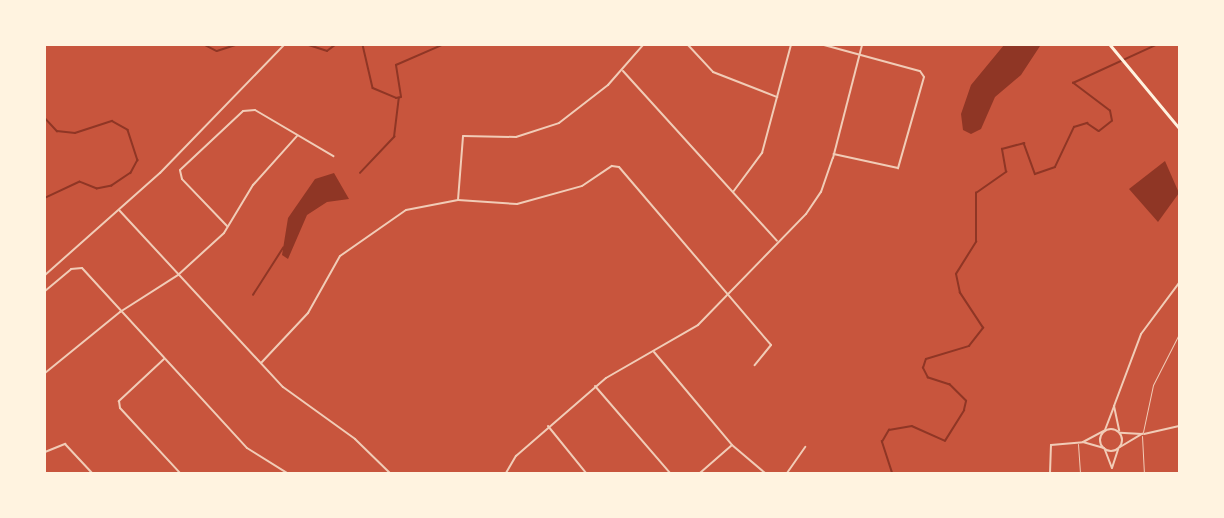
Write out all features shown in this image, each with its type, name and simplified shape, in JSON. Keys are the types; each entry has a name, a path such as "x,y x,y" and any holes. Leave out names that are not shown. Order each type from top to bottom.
{"main road":[{"path":"1110,45 1179,128"}],"street":[{"path":"45,275 119,210 284,45"},
{"path":"458,200 463,136 516,137 559,123 623,70 643,45"},
{"path":"688,45 713,72 777,97"},
{"path":"733,192 762,153 791,45"},
{"path":"824,45 920,71 924,77 898,168 834,154"},
{"path":"506,473 548,426 595,386 698,325 821,192 834,154 862,45"},
{"path":"623,70 777,241"},
{"path":"227,226 182,178 184,164 248,108 333,156"},
{"path":"45,373 120,312 178,275 227,226 254,185 297,136"},
{"path":"261,363 296,329 340,256 361,238 406,210 458,200 517,204 561,194 619,167 771,345 755,365"},
{"path":"119,210 297,400 355,439 390,473"},
{"path":"45,291 71,268 82,268 247,448 287,473"},
{"path":"1112,468 1104,448 1104,431 1141,334 1179,283"},
{"path":"654,352 732,445 765,473"},
{"path":"164,359 119,401 120,408 180,473"},
{"path":"595,386 670,473"},
{"path":"1112,473 1120,447 1120,433 1114,406"},
{"path":"548,426 586,473"},
{"path":"1083,442 1104,431 1142,434 1179,426"},
{"path":"1050,473 1052,445 1083,442 1104,448 1120,447 1142,434"},
{"path":"45,452 65,444 92,473"},
{"path":"700,473 732,445"},
{"path":"787,473 805,447"}],"lane":[{"path":"1144,473 1142,434 1153,385 1179,334"},
{"path":"1078,442 1080,473"}],"shaded area":[{"path":"1004,45 1040,46 1021,75 995,97 981,129 971,134 963,130 961,114 971,85"},
{"path":"1165,161 1179,193 1158,222 1129,189"},
{"path":"334,173 349,199 327,202 307,215 288,259 282,255 288,218 315,179"}],"waterway":[{"path":"205,45 217,51 235,45"},
{"path":"309,45 327,51 335,45"},
{"path":"363,45 373,88 396,98 401,97 396,65 442,45"},
{"path":"892,473 882,442 889,430 912,426 945,441 964,410 966,401 950,385 928,378 923,368 926,359 969,346 983,328 960,293 956,274 976,242 976,193 1006,172 1002,149 1024,143 1035,174 1055,167 1074,127 1087,123 1099,131 1112,121 1110,111 1073,83 1156,45"},
{"path":"45,68 45,75"},
{"path":"360,173 394,137 399,98"},
{"path":"45,118 57,131 75,133 112,121 128,130 138,160 131,173 112,186 97,189 80,182 45,198"},
{"path":"253,295 283,248"}]}
